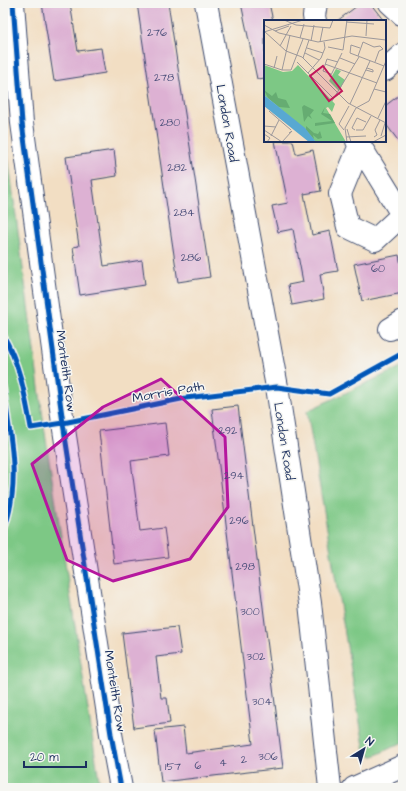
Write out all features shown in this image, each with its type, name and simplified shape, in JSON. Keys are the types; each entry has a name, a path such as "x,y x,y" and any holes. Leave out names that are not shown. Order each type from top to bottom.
{"street":[{"name":"Monteith Row","path":"12,3 22,123 63,423 111,734 122,788"},
{"name":"London Road","path":"206,3 277,387 310,603 330,788"},
{"path":"315,20 316,3"},
{"path":"390,3 403,15"},
{"path":"386,69 403,54"},
{"path":"358,143 403,216 375,240 348,227 340,194 358,143"},
{"path":"354,788 403,766"}],"highlighted area":[{"path":"161,379 225,437 228,507 190,559 113,581 67,560 32,464 103,407"}],"green space":[{"path":"3,119 46,440 99,780 96,788 3,788"},
{"path":"403,366 403,742 372,757 365,752 307,411"}],"building":[{"path":"42,3 70,3 78,51 101,48 105,73 54,81"},
{"path":"137,3 168,3 210,277 178,282"},
{"path":"241,3 269,3 273,20 264,20 264,78 257,79"},
{"path":"361,3 370,3 383,20 338,20"},
{"path":"403,92 403,147 386,124 386,105"},
{"path":"275,142 293,142 296,154 313,150 321,191 304,194 312,235 330,231 338,271 320,274 324,299 292,305 288,285 303,282 293,229 278,232 272,206 288,203"},
{"path":"114,150 117,176 92,180 104,266 142,260 145,285 80,295 73,247 79,246 66,157"},
{"path":"399,255 403,276 403,293 362,301 354,264"},
{"path":"238,406 283,768 161,782 155,730 183,727 186,753 253,744 212,409"},
{"path":"165,423 169,456 131,461 140,531 164,528 168,557 114,564 99,431"},
{"path":"177,627 181,654 156,657 161,698 167,698 170,723 134,728 122,633"}],"cycle path":[{"path":"13,3 22,123 63,423 111,734 121,788"},
{"name":"Morris Path","path":"3,335 18,368 31,428 186,398 277,387 329,394 403,353"},
{"path":"3,387 13,460 12,496 9,514 3,532"}]}
